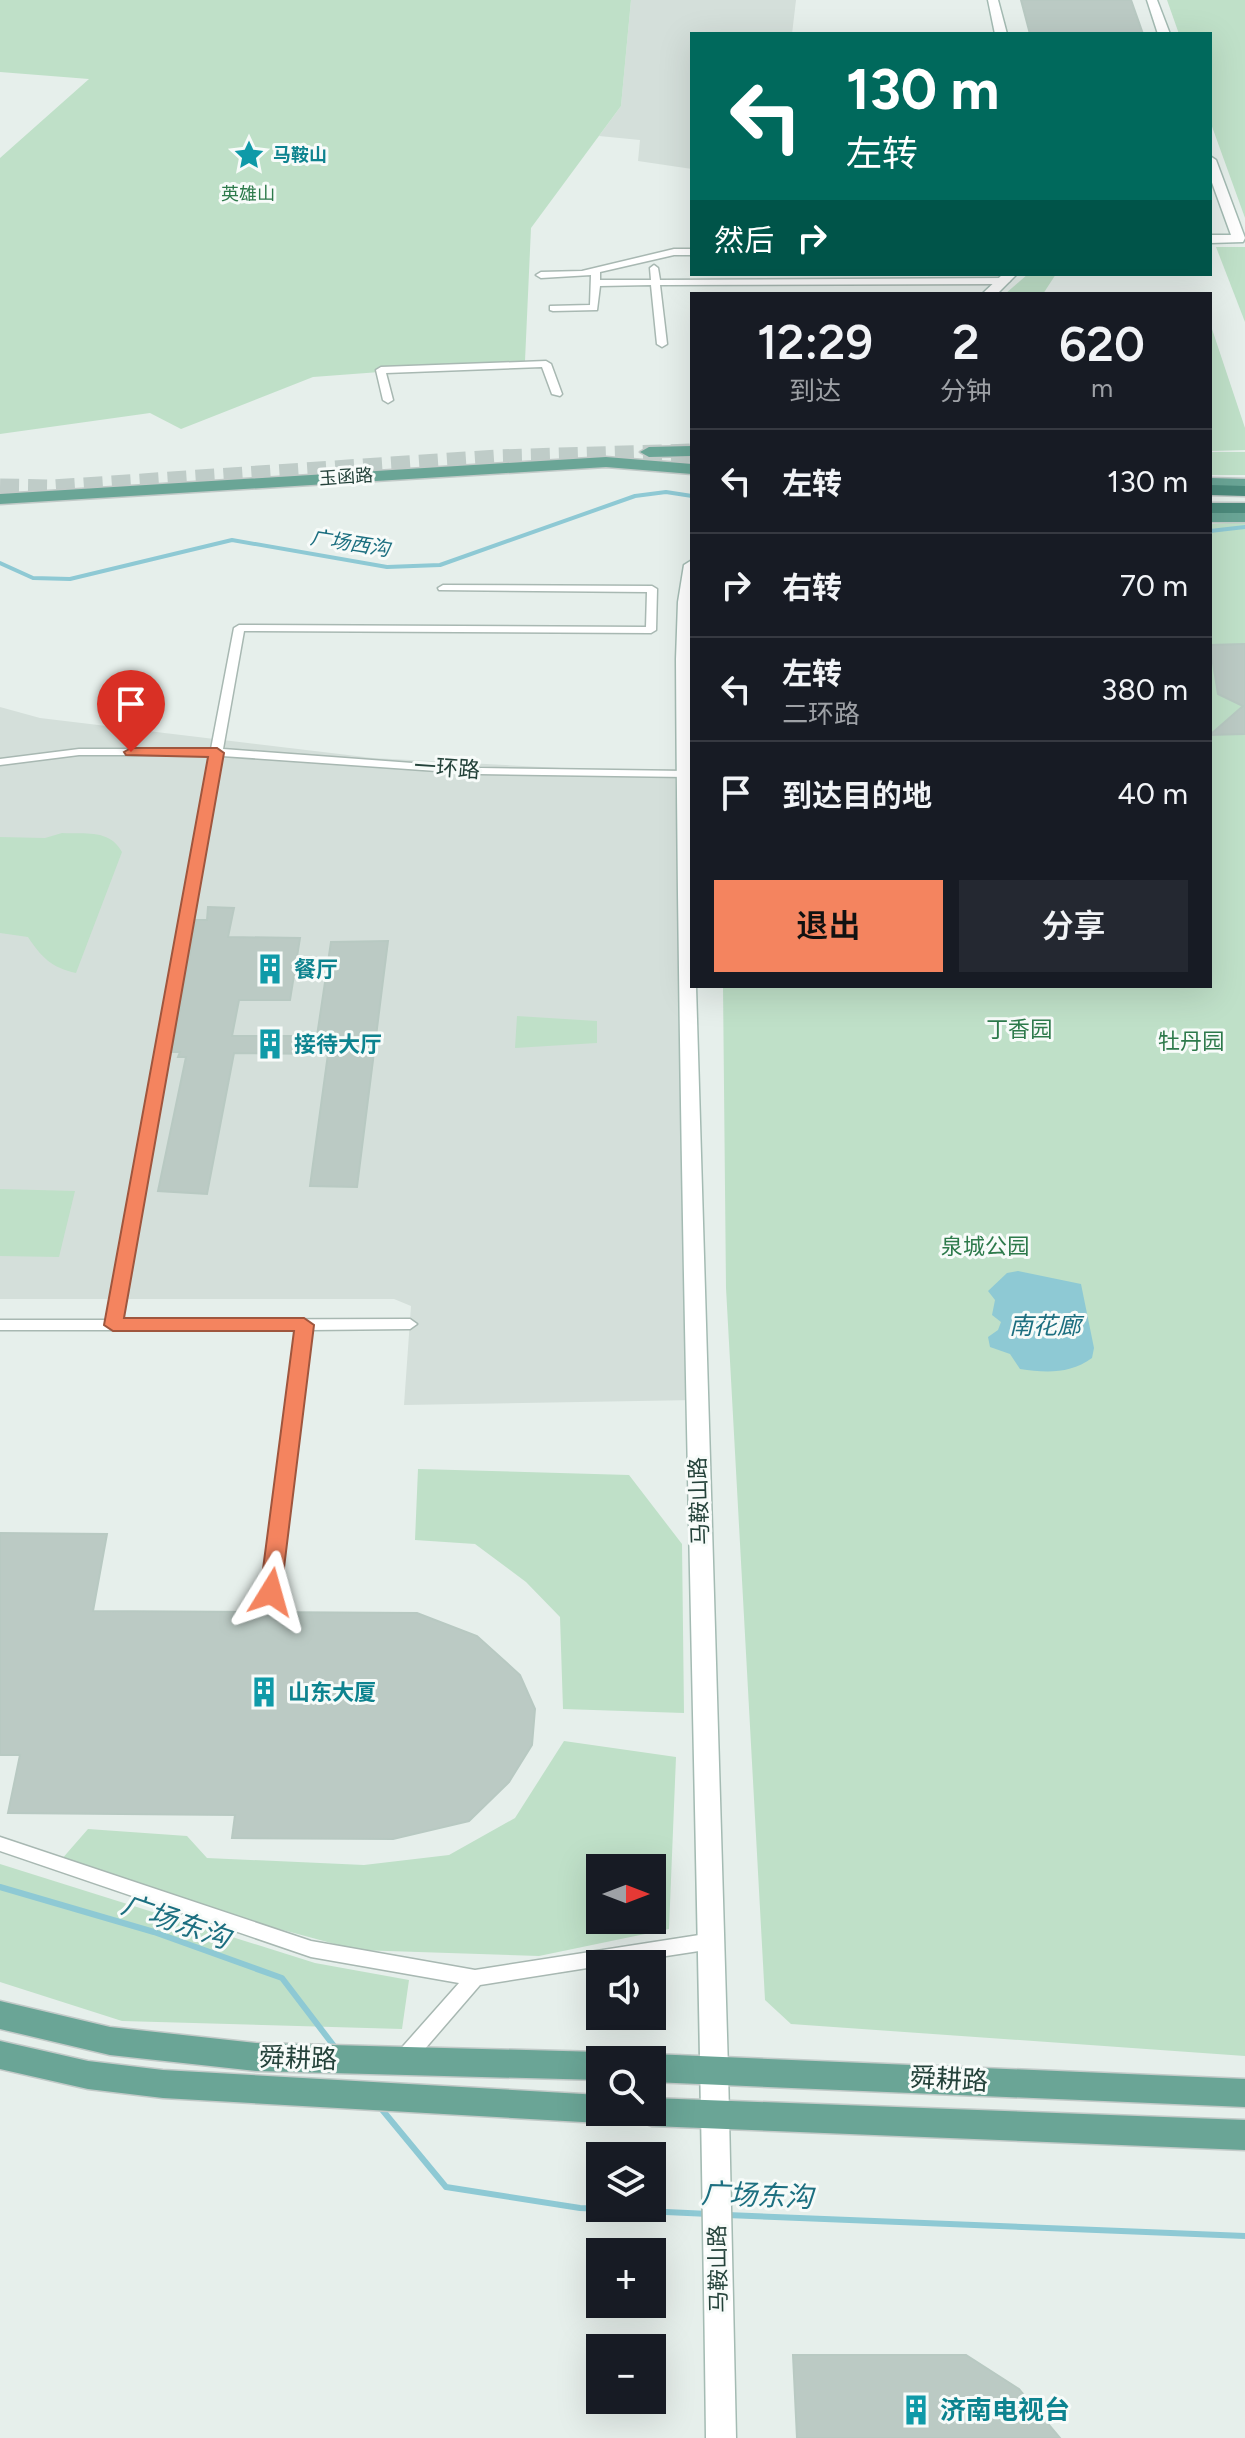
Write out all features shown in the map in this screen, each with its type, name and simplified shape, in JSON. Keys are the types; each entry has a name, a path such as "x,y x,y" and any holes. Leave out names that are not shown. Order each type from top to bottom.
{"highway":[{"path":"1221,503 1245,491"}],"main road":[{"path":"993,0 1001,32"},
{"path":"1152,0 1163,32"},
{"path":"1212,165 1239,239 1212,239"},
{"path":"991,292 1008,278"},
{"name":"玉函路","path":"0,486 56,487 498,456 690,451"},
{"name":"玉函路","path":"0,499 606,462 690,469"},
{"path":"1221,503 1245,484"},
{"name":"马鞍山路","path":"690,582 686,616 688,1091 712,1941 721,2438"},
{"name":"舜耕路","path":"0,2015 110,2041 256,2057 586,2066"},
{"name":"舜耕路","path":"0,2055 88,2075 163,2084 586,2108"},
{"name":"舜耕路","path":"666,2068 1245,2093"},
{"name":"舜耕路","path":"666,2113 1245,2135"}],"street":[{"path":"541,275 595,271 674,252 690,252"},
{"path":"654,268 662,344"},
{"path":"553,308 594,308 595,271"},
{"path":"596,283 776,278 1008,278"},
{"path":"388,400 381,370 483,363 546,364 557,394"},
{"path":"113,1325 213,753 239,628 651,630 652,589 443,588"},
{"name":"一环路","path":"0,762 79,752 213,753 480,771 686,774"},
{"path":"0,1317 47,1325"},
{"path":"0,1325 410,1324"},
{"path":"271,1592 304,1325"},
{"path":"0,1844 311,1949 475,1978 712,1941"},
{"path":"403,2061 475,1978"}],"shaded area":[{"path":"631,0 796,0 792,32 690,32 690,169 638,161 640,140 599,136 621,106"},
{"path":"0,707 40,718 373,758 675,774 696,1400 404,1405 411,1306 394,1299 0,1299"}],"green space":[{"name":"英雄山","path":"0,0 631,0 621,106 531,228 525,361 313,377 181,429 150,413 0,434 0,158 89,79 0,72"},
{"path":"1167,0 1245,0 1245,218 1212,127 1212,32 1178,32"},
{"path":"1216,247 1245,247 1245,322"},
{"path":"1026,276 1055,276 1044,292 1007,292"},
{"path":"1212,329 1245,428 1245,450 1212,451"},
{"path":"1212,452 1245,452 1245,475 1212,475"},
{"name":"泉城公园","path":"1245,522 1245,2056 791,2024 765,2000 726,1288 723,988 1212,988 1212,524"},
{"path":"62,833 104,836 111,839 122,852 76,973 48,961 28,937 0,933 0,837 45,838"},
{"path":"517,1016 597,1021 597,1043 515,1048"},
{"path":"0,1189 75,1191 59,1257 0,1256"},
{"path":"418,1469 629,1475 682,1544 684,1713 563,1709 560,1617 526,1582 475,1544 415,1540"},
{"path":"564,1741 676,1757 669,1929 666,1930 666,1854 586,1854 586,1934 645,1934 539,1956 357,1950 54,1868 88,1829 187,1836 207,1858 364,1865 449,1855 515,1818"},
{"path":"0,1864 315,1963 409,1980 402,2029 122,2021 0,1982"}],"water":[{"name":"南花廊","path":"1018,1271 1081,1284 1094,1348 1092,1358 1066,1370 1020,1369 1010,1354 990,1347 988,1337 998,1330 1001,1322 992,1315 995,1300 988,1291 1007,1273"}],"building":[{"path":"1021,0 1131,0 1142,32 1029,32"},
{"path":"1245,644 1245,734 1212,735 1243,706 1218,694 1212,645"},
{"name":"接待大厅","path":"208,907 234,908 228,937 300,938 290,1000 239,1000 232,1036 317,1036 331,942 388,941 357,1187 310,1186 328,1054 234,1053 207,1194 158,1191 186,1057 178,1057 180,1052 172,1052 196,920 207,920"},
{"name":"山东大厦","path":"0,1533 107,1534 93,1611 417,1613 477,1636 520,1675 535,1709 532,1745 509,1782 469,1821 393,1839 232,1838 235,1815 8,1813 20,1755 0,1755"},
{"name":"济南电视台","path":"793,2355 966,2355 1019,2389 1060,2438 797,2438"}],"waterway":[{"name":"广场西沟","path":"0,563 33,578 70,579 232,540 387,567 440,565 635,496 666,492 690,496"},
{"name":"广场西沟","path":"1212,531 1245,527"},
{"name":"广场东沟","path":"0,1887 154,1932 282,1978 337,2050"},
{"name":"广场东沟","path":"379,2106 446,2187 580,2208 709,2214"},
{"name":"广场东沟","path":"727,2215 1245,2236"}],"tunnel":[{"path":"0,488 53,489 496,459 690,453"}],"place":[{"name":"马鞍山","path":"249,155"},
{"name":"餐厅","path":"270,969"},
{"name":"接待大厅","path":"270,1044"},
{"name":"山东大厦","path":"264,1692"},
{"name":"济南电视台","path":"916,2410"}],"route":[{"path":"131,752 217,753 113,1325 304,1325 271,1592"}],"park label":[{"name":"丁香园","path":"1019,1029"},
{"name":"牡丹园","path":"1191,1041"}]}
